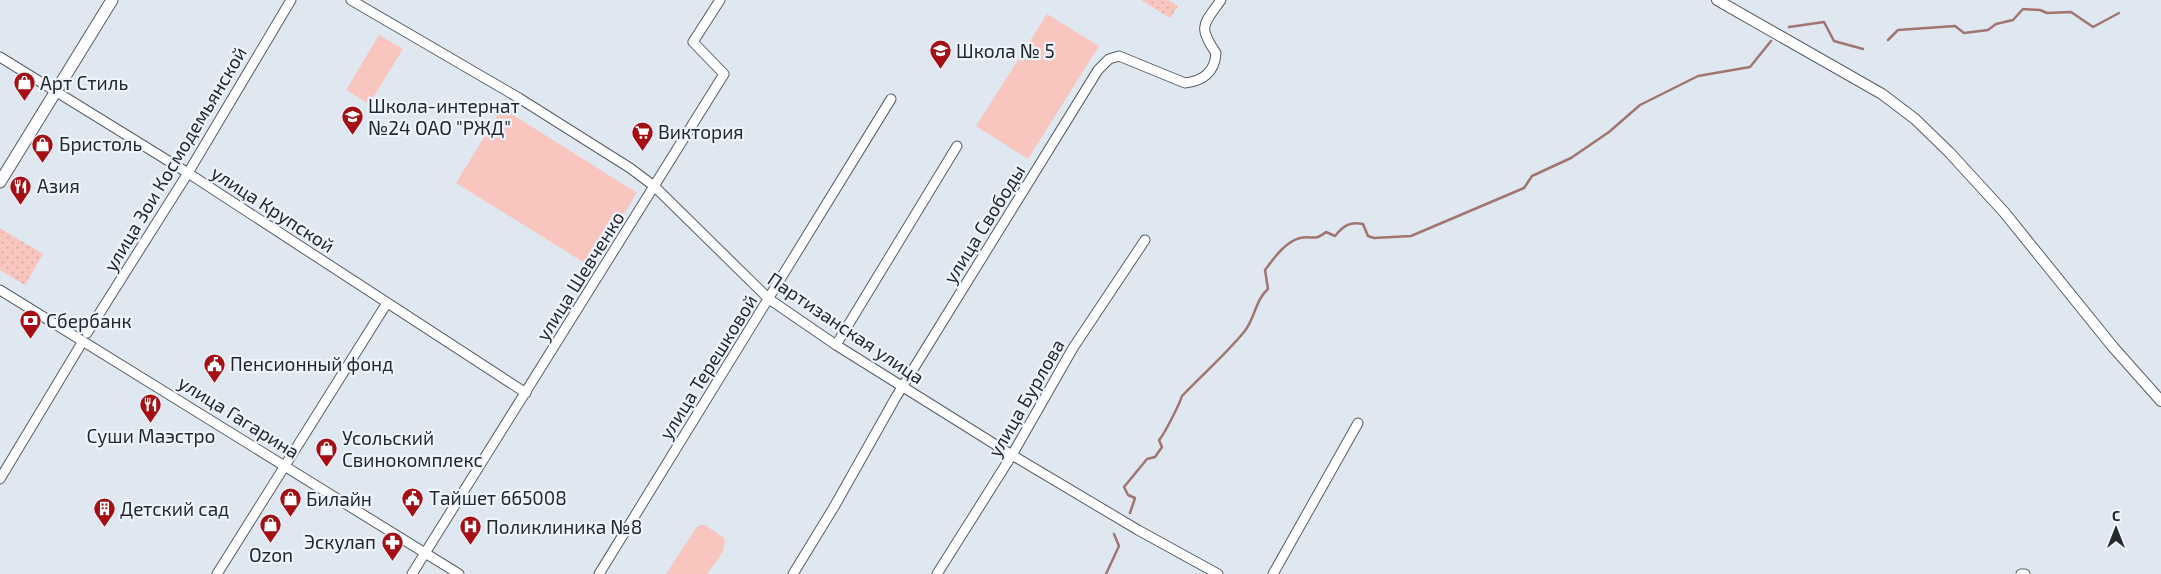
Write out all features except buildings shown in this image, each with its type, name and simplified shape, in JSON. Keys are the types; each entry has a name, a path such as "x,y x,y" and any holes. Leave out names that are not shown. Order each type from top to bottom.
{"main road":[{"path":"0,182 112,0"}],"street":[{"name":"улица Зои Космодемьянской","path":"0,480 85,337 188,174 291,0"},
{"name":"Партизанская улица","path":"351,0 366,3 630,168 654,186 769,299 836,345 1012,455 1138,530 1218,574"},
{"name":"улица Шевченко","path":"412,574 724,74 693,42 720,0"},
{"name":"улица Свободы","path":"793,574 902,387 1098,70 1109,59 1119,56 1185,83 1194,82 1207,76 1214,66 1216,53 1205,37 1205,22 1221,0"},
{"path":"1717,0 1882,94 1915,119 1949,152 2004,212 2113,347 2161,401"},
{"name":"улица Крупской","path":"0,57 188,174 526,393"},
{"name":"улица Терешковой","path":"600,574 891,99"},
{"path":"836,345 957,146"},
{"name":"улица Бурлова","path":"937,574 1012,455 1073,348 1145,240"},
{"name":"улица Гагарина","path":"0,290 85,337 459,574"},
{"path":"217,574 387,303"},
{"path":"1273,574 1358,423"}],"shaded area":[{"path":"1141,0 1168,0 1178,6 1170,18"},
{"path":"1047,14 1099,46 1028,159 976,126"},
{"path":"379,35 403,49 369,104 346,90"},
{"path":"502,108 637,193 591,267 456,183"},
{"path":"0,228 43,254 25,285 0,270"},
{"path":"700,525 705,525 724,538 724,547 717,561 707,574 666,574 696,528"}],"waterway":[{"path":"1888,40 1898,30 1955,26 1964,33 1988,30 1996,24 2013,20 2023,9 2040,10 2047,13 2071,12 2093,27 2119,13"},
{"path":"1789,27 1824,22 1834,41 1863,49"},
{"path":"1130,513 1135,498 1128,495 1124,487 1147,459 1155,457 1162,447 1159,440 1172,419 1182,396 1248,327 1260,299 1268,289 1265,270 1289,243 1304,237 1316,238 1326,232 1335,236 1341,229 1354,223 1363,224 1368,236 1374,238 1411,236 1524,188 1532,176 1571,158 1609,132 1640,105 1698,76 1750,67 1771,41"},
{"path":"1106,574 1119,546 1114,534"}],"place":[{"name":"Школа № 5","path":"940,70"},
{"name":"Арт Стиль","path":"24,102"},
{"name":"Школа-интернат №24 ОАО \"РЖД\"","path":"352,136"},
{"name":"Виктория","path":"642,151"},
{"name":"Бристоль","path":"43,163"},
{"name":"Азия","path":"21,205"},
{"name":"Сбербанк","path":"30,340"},
{"name":"Пенсионный фонд","path":"214,383"},
{"name":"Суши Маэстро","path":"151,424"},
{"name":"Усольский Свинокомплекс","path":"326,468"},
{"name":"Тайшет 665008","path":"413,517"},
{"name":"Билайн","path":"290,518"},
{"name":"Детский сад","path":"104,528"},
{"name":"Ozon","path":"271,543"},
{"name":"Поликлиника №8","path":"470,546"},
{"name":"Эскулап","path":"392,561"}]}
